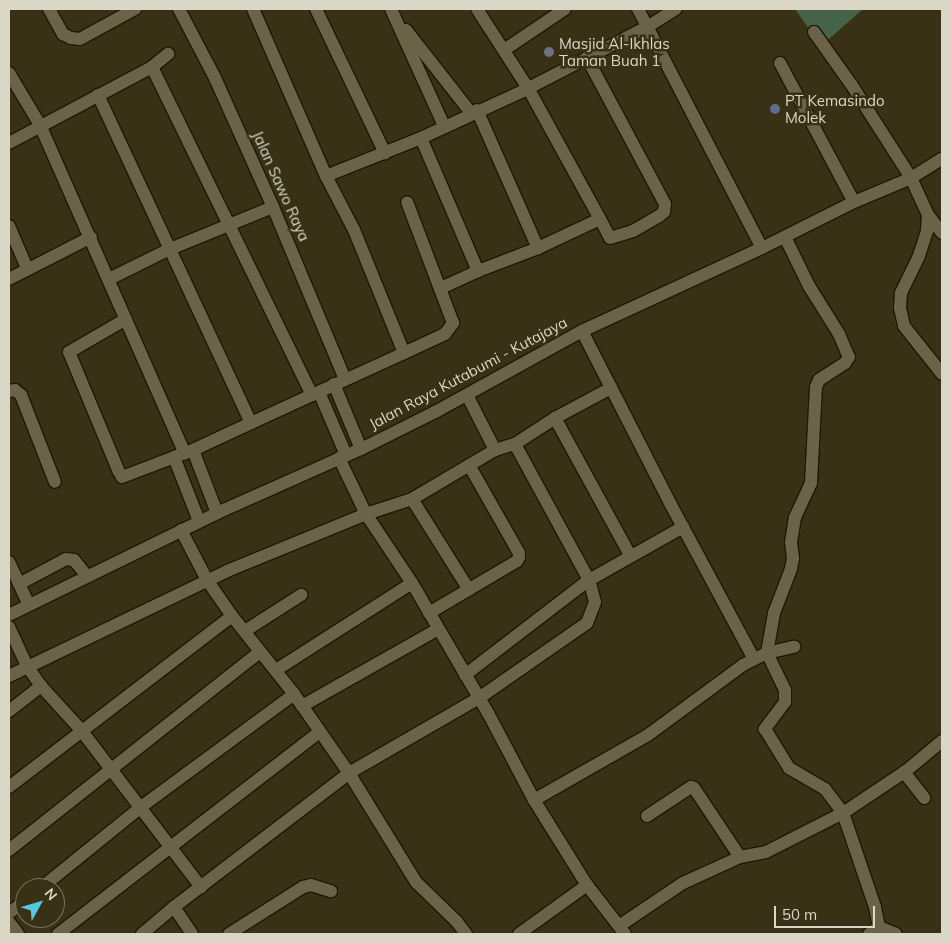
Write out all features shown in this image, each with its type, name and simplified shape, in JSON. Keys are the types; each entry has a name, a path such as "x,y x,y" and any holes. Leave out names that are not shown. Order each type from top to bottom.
{"street":[{"path":"49,9 63,34 80,39 135,9"},
{"name":"Jalan Sawo Raya","path":"179,9 215,78 273,207 340,382 360,449"},
{"path":"253,9 326,176 354,230 404,353"},
{"path":"316,9 385,153"},
{"path":"477,9 528,88 610,238 633,231 659,216 664,212 665,204 587,58"},
{"path":"638,9 762,248"},
{"path":"326,176 421,138 528,88 648,27 676,9"},
{"path":"392,11 474,112 538,248"},
{"path":"392,11 444,126"},
{"path":"504,50 557,11"},
{"path":"814,32 851,84 911,178 928,215 942,233"},
{"path":"9,143 152,67 168,54"},
{"path":"780,63 854,202"},
{"path":"152,67 229,226 316,393 366,514 412,583 479,698 534,800 587,886 622,930 683,883 740,857 766,852 843,813 904,772 942,741"},
{"path":"9,73 40,125 184,453 217,513"},
{"path":"98,95 251,423"},
{"path":"421,138 478,271"},
{"name":"Jalan Raya Kutabumi - Kutajaya","path":"9,615 86,575 199,521 360,449 582,331 762,248 854,202 911,178 942,159"},
{"path":"126,319 69,352 122,477 184,453 445,334 453,323 407,202"},
{"path":"108,279 170,249 273,207"},
{"path":"928,215 927,231 918,258 901,293 900,308 904,326 942,374"},
{"path":"441,288 478,271 538,248 600,219"},
{"path":"9,226 27,268"},
{"path":"785,237 809,286 839,334 850,357 819,380 816,387 811,483 795,517 791,542 792,563 774,613 767,654 785,690 785,702 766,726 766,732 789,768 826,788 843,813 874,930 896,934"},
{"path":"9,279 27,268 91,238"},
{"path":"582,331 683,527 754,659"},
{"path":"9,676 207,580 366,514 412,499 495,450 515,444 555,418 611,388"},
{"path":"9,391 15,390 21,395 55,482"},
{"path":"466,394 495,450"},
{"path":"555,418 630,555"},
{"path":"142,934 174,907 349,773 479,698 587,623 595,602 589,580 515,444"},
{"path":"184,453 199,521"},
{"path":"429,613 517,561 519,557 519,553 469,465"},
{"path":"412,499 469,590"},
{"path":"465,675 589,580 630,555 683,527"},
{"path":"181,530 207,580 232,616 294,694 349,773 416,882 466,934"},
{"path":"19,584 66,559 74,560 86,575"},
{"path":"9,562 29,605"},
{"path":"276,670 412,583"},
{"path":"245,631 301,595"},
{"path":"9,787 232,616"},
{"path":"9,627 27,666 41,686 81,730 202,887"},
{"path":"302,706 438,629"},
{"path":"534,800 648,734 743,664 794,646"},
{"path":"9,850 260,652"},
{"path":"9,711 41,686"},
{"path":"54,878 141,808 294,694"},
{"path":"58,934 319,732"},
{"path":"904,772 924,798"},
{"path":"647,816 691,787 694,788 740,857"},
{"path":"229,934 303,887 311,885 331,892"},
{"path":"518,934 587,886"},
{"path":"174,907 192,934"},
{"path":"9,922 18,934"}],"green space":[{"path":"795,9 863,9 821,46"}],"place":[{"name":"Masjid Al-Ikhlas Taman Buah 1","path":"549,52"},
{"name":"PT Kemasindo Molek","path":"775,109"}]}
